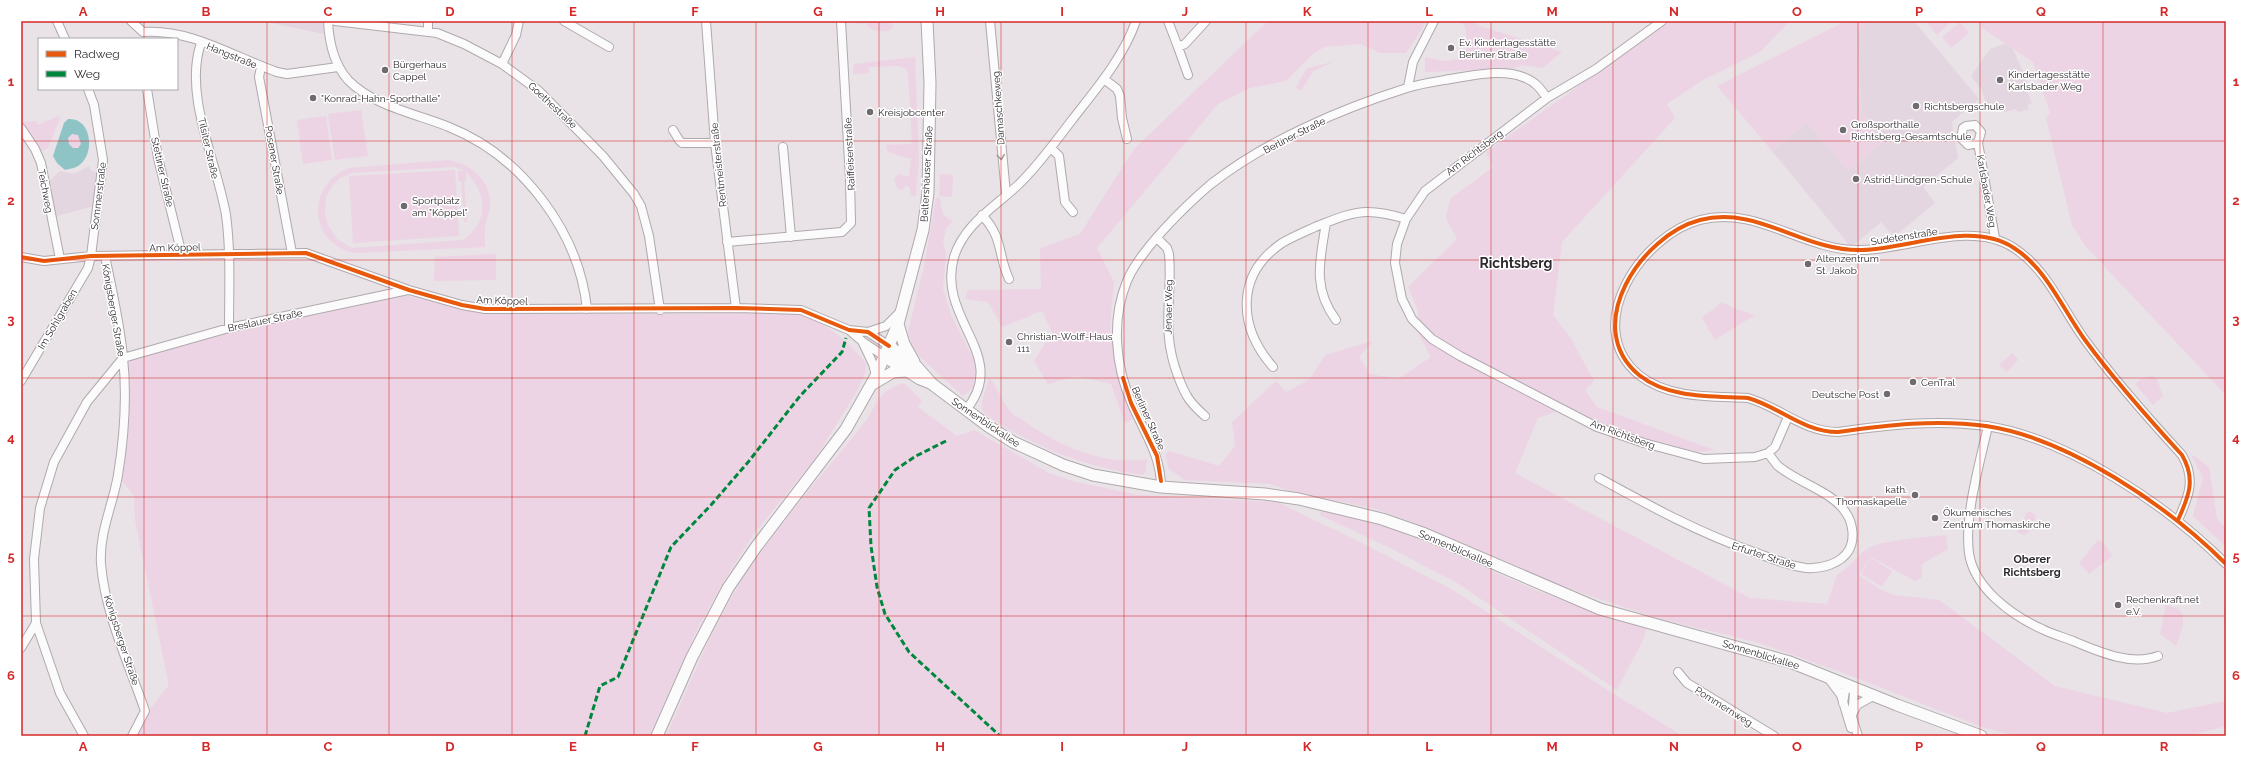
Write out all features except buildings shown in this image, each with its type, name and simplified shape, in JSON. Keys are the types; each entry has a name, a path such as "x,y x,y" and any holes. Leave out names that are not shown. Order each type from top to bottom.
{"main road":[{"name":"Beltershäuser Straße","path":"657,736 692,658 728,588 756,547 846,429 873,381 898,324 923,230 928,192 930,83 927,21"},
{"path":"898,324 904,344 917,367"},
{"name":"Sonnenblickallee","path":"886,351 917,367 932,384"},
{"name":"Sonnenblickallee","path":"886,351 906,371 932,384 966,410 1013,442 1063,465 1093,475 1161,487 1264,494 1299,499 1382,519 1425,534 1600,609 1790,662 1850,684 1980,736"},
{"path":"873,381 893,372 906,371"}],"street":[{"path":"57,21 65,38"},
{"name":"Hangstraße","path":"131,21 143,35 157,31 175,33 261,67 287,74 338,67"},
{"path":"328,21 329,40 338,67 348,80 365,92 387,104 451,128 484,147 516,170 540,195 568,241 581,273 587,309"},
{"name":"Goethestraße","path":"335,21 428,32 452,38 502,64 539,91 612,166 634,194 641,206 650,236 660,310"},
{"path":"428,21 428,32"},
{"path":"502,64 516,35 519,21"},
{"path":"564,21 609,47"},
{"name":"Rentmeisterstraße","path":"706,21 715,143 736,308"},
{"name":"Raiffeisenstraße","path":"727,242 842,232 849,226 852,219 841,21"},
{"name":"Damaschkeweg","path":"990,21 1006,194"},
{"path":"966,410 978,389 981,365 957,310 951,283 952,268 958,247 964,236 982,215 1018,185 1051,148 1104,78 1130,39 1136,21"},
{"path":"1168,21 1188,74"},
{"path":"1178,47 1185,44 1206,21"},
{"path":"1408,87 1413,62 1434,21"},
{"name":"Am Richtsberg","path":"1662,21 1596,69 1547,98 1435,182 1423,194 1406,219 1397,244 1395,263 1397,281 1402,299 1412,318 1432,339 1460,356 1597,427 1644,443 1704,459 1743,459 1768,453"},
{"name":"Tilsiter Straße","path":"201,43 194,74 206,137 225,214 229,254 230,328"},
{"name":"Posener Straße","path":"261,67 259,76 292,253"},
{"name":"Berliner Straße","path":"1161,487 1161,471 1157,456 1131,403 1123,378 1117,331 1127,282 1136,265 1194,198 1212,183 1260,152 1334,115 1408,87 1475,75 1511,74 1533,81 1547,98"},
{"path":"1104,78 1117,89 1120,96 1122,118 1127,139"},
{"name":"Sommerstraße","path":"88,90 94,105 103,160 91,256"},
{"name":"Stettiner Straße","path":"147,90 158,158 182,255"},
{"name":"Teichweg","path":"21,128 34,149 40,163 60,259"},
{"path":"673,130 682,143 715,143"},
{"name":"Karlsbader Weg","path":"1978,143 1995,238"},
{"path":"783,147 791,237"},
{"path":"1051,148 1059,156 1065,202 1073,212"},
{"path":"1273,367 1257,346 1250,327 1247,304 1253,274 1265,258 1284,242 1340,217 1366,212 1385,213 1406,219"},
{"path":"982,215 998,236 1004,269 1009,279"},
{"name":"Sudetenstraße","path":"1788,417 1763,403 1748,398 1690,395 1660,386 1640,376 1629,364 1622,352 1616,332 1616,306 1635,268 1658,242 1676,230 1696,221 1729,216 1762,223 1804,240 1827,247 1856,250 1890,248 1952,236 1995,238 2013,248 2039,270 2069,317 2116,380 2182,455 2189,468 2191,483 2189,496 2178,520"},
{"path":"1326,223 1319,283 1322,295 1336,320"},
{"name":"Jenaer Weg","path":"1158,238 1167,248 1169,254 1167,330 1170,354 1188,400 1205,416"},
{"name":"Am Köppel","path":"21,257 36,261 91,256 292,253 315,255 409,290 462,305 485,309 660,310 736,308 801,310 850,330 868,332 886,326 903,308"},
{"name":"Im Sohlgraben","path":"22,377 88,268 91,256"},
{"name":"Königsberger Straße","path":"105,256 123,358 124,408 118,476 103,534 101,563 103,582 112,616 146,711 132,736"},
{"name":"Breslauer Straße","path":"123,358 230,328 409,290"},
{"name":"Am Köppel","path":"850,330 863,342 886,351"},
{"name":"Am Köppel","path":"868,332 886,351"},
{"path":"863,342 873,364 873,381"},
{"path":"84,736 60,693 36,623 34,559 40,508 54,462 87,402 123,358"},
{"path":"1768,453 1775,447 1788,417 1811,428 1831,432 1918,422 1988,426 2034,438 2097,468 2178,520 2226,564"},
{"path":"1988,426 1973,500 1968,540 1969,554 1975,571 1988,591 2007,608 2041,629 2103,653 2140,660 2158,656"},
{"name":"Erfurter Straße","path":"1599,478 1675,520 1727,543 1772,559 1807,568 1830,565 1837,561 1848,552 1852,544 1852,529 1847,513 1828,497 1777,465 1768,453"},
{"path":"21,648 36,623"},
{"name":"Pommernweg","path":"1678,672 1687,683 1774,736"},
{"path":"1826,675 1838,689 1848,722 1858,736"},
{"path":"1843,703 1845,691 1850,684"},
{"path":"1850,684 1854,693 1852,714 1858,736"},
{"path":"1852,714 1857,705 1875,695"}],"shaded area":[{"path":"262,21 322,21 324,34"},
{"path":"857,21 900,21 890,22 893,26 890,30 881,31 870,28 867,26 868,23 857,24"},
{"path":"1268,21 1427,21 1406,53 1380,53 1360,44 1324,47 1312,55 1286,81 1250,88 1218,104 1097,248 1114,282 1110,327 1119,383 1134,418 1125,423 1111,384 1076,376 1048,384 1034,361 1052,332 1042,311 1002,327 988,302 965,299 968,290 1041,289 1040,248 1080,234 1134,149"},
{"path":"1457,21 1472,21 1480,26 1562,52 1543,68 1522,65 1511,69 1425,72 1425,57 1443,61 1464,58 1467,45 1465,26"},
{"path":"1670,21 1790,21 1760,52 1703,80 1667,104 1675,118 1562,242 1553,315 1570,337 1594,381 1585,390 1597,407 1714,450 1698,452 1619,431 1569,407 1538,418 1515,473 1750,598 1827,604 1837,575 1846,569 1867,549 1882,543 1893,541 1946,535 1948,549 1922,564 1922,578 1915,581 1871,557 1859,575 1880,589 1894,595 1939,600 2055,686 2167,713 2226,701 2226,726 2189,736 2016,736 1982,727 1841,672 1756,642 1657,618 1557,584 1430,529 1376,509 1286,490 1271,484 1185,480 1169,469 1165,455 1169,451 1219,466 1235,446 1232,422 1276,381 1286,392 1310,379 1325,355 1373,341 1359,357 1370,374 1398,379 1431,357 1417,331 1418,311 1408,287 1457,239 1446,218 1450,199 1493,167 1486,152"},
{"path":"1846,21 1871,21 1856,33 1862,113 1884,141 1848,171 1807,122 1772,151 1717,86"},
{"path":"1871,21 1914,21 1979,99 1952,122 1958,158 1923,187 1935,203 1894,237 1881,222 1851,247 1772,151 1807,122 1848,171 1884,141 1862,113 1856,33"},
{"path":"1926,21 1952,21 1937,35"},
{"path":"1980,21 2226,21 2226,395 2086,247 2072,225 2046,118 2050,113 2033,62 1982,28"},
{"path":"1960,22 1969,33 1951,48 1942,37"},
{"name":"Kindertagesstätte Karlsbader Weg","path":"2004,44 2011,46 2014,51 2030,89 2027,91 2032,103 2027,105 2029,109 2018,112 2016,109 2005,112 1991,109 1986,104 1982,90 1971,76 1990,49"},
{"path":"915,57 919,162 916,196 910,195 910,187 906,185 902,191 897,188 894,179 898,174 909,177 911,159 888,152 886,145 912,144 908,72 905,68 898,66 869,67 869,73 853,74 854,64"},
{"path":"1335,61 1313,71 1301,91 1296,88 1306,69"},
{"path":"361,110 368,156 335,160 328,114"},
{"path":"58,116 60,118 48,148 40,152 22,122 36,121 38,125"},
{"path":"326,116 332,160 303,164 297,120"},
{"path":"75,134 80,136 82,141 80,146 75,148 70,146 68,141 70,136"},
{"path":"448,160 471,169 483,180 489,194 490,206 485,228 485,247 354,253 339,247 328,237 321,226 318,213 320,199 325,187 335,176 349,168","holes":["455,167 465,171 458,171 458,181 461,181 464,222 467,222 464,181 466,181 466,172 478,189 482,207 478,224 463,240 352,248 337,239 328,225 325,214 326,197 333,185 340,178 352,173"]},
{"path":"89,166 92,171 99,173 94,206 53,217 47,183 60,171 74,174"},
{"name":"Sportplatz am \"Köppel\"","path":"455,170 459,236 353,243 349,176"},
{"path":"940,174 953,175 952,197 939,196"},
{"path":"936,198 940,198 944,215 953,221 946,229 943,242 946,252 943,289 951,315 973,358 976,370 973,388 963,396 918,355 911,343 908,332 924,266"},
{"path":"496,254 496,280 434,281 435,257"},
{"path":"392,296 408,296 484,314 802,313 821,323 852,347 866,363 865,374 856,393 814,460 753,535 724,581 697,630 649,736 135,736 147,713 168,686 168,681 135,520 134,496 121,479 126,362 130,358 230,331"},
{"path":"1722,302 1735,309 1755,315 1715,340 1702,318"},
{"path":"2012,353 2018,360 2007,372 1999,365"},
{"path":"2153,376 2157,379 2163,396 2153,405 2135,384 2141,379"},
{"path":"989,378 1012,413 1040,432 1084,453 1115,460 1147,459 1146,471 1143,475 1089,464 1054,452 1005,427 990,418 983,411 982,401"},
{"path":"903,383 922,400 918,407 957,436 974,430 1049,473 1072,481 1138,495 1277,502 1358,541 1453,590 1617,696 1683,736 666,736 719,620 754,561 868,418 881,396 895,386"},
{"path":"2190,453 2209,467 2217,519 2226,528 2226,547 2193,516 2203,478"},
{"path":"1321,510 1367,521 1390,529 1435,546 1554,597 1647,627 1643,640 1617,690 1457,583 1392,549 1320,515"},
{"path":"2028,511 2036,515 2032,527 2024,535 2017,532"},
{"path":"2098,540 2105,544 2112,556 2089,574 2079,563"},
{"path":"1871,558 1892,571 1882,587 1861,574"},
{"path":"2166,605 2178,609 2183,614 2183,626 2176,646 2160,634"}],"water":[{"path":"68,119 76,120 82,124 89,138 89,146 84,161 77,167 65,170 57,163 53,156 64,123","holes":["72,134 78,135 81,144 78,148 73,148 69,144 68,138"]}],"marked path":[{"path":"585,736 600,686 618,677 671,547 711,505 749,461 800,396 842,352 846,338"},
{"path":"946,441 916,456 895,470 869,508 871,546 877,587 885,614 909,652 1000,736"}],"cycle path":[{"path":"2178,520 2188,495 2190,480 2189,472 2182,455 2132,399 2096,355 2054,291 2036,267 2014,248 1997,240 1979,236 1959,236 1862,250 1841,249 1820,244 1761,223 1721,217 1700,220 1678,229 1658,244 1640,263 1626,285 1617,308 1615,332 1622,355 1639,375 1651,383 1691,395 1748,398 1771,407 1803,424 1825,431 1838,432 1893,425 1949,423 1986,426 2017,433 2050,444 2115,478 2176,520 2226,564"},
{"path":"21,257 44,261 91,256 306,253 409,290 462,305 485,309 736,308 801,310 849,330 868,332 889,346"},
{"path":"1123,378 1131,403 1157,456 1161,481"}],"place":[{"name":"Ev. Kindertagesstätte Berliner Straße","path":"1451,48"},
{"name":"Bürgerhaus Cappel","path":"385,70"},
{"name":"Kindertagesstätte Karlsbader Weg","path":"2000,80"},
{"name":"\"Konrad-Hahn-Sporthalle\"","path":"313,98"},
{"name":"Richtsbergschule","path":"1916,106"},
{"name":"Kreisjobcenter","path":"870,112"},
{"name":"Großsporthalle Richtsberg-Gesamtschule","path":"1843,130"},
{"name":"Astrid-Lindgren-Schule","path":"1856,179"},
{"name":"Sportplatz am \"Köppel\"","path":"404,206"},
{"name":"Altenzentrum St. Jakob","path":"1808,264"},
{"name":"Christian-Wolff-Haus 111","path":"1009,342"},
{"name":"CenTral","path":"1913,382"},
{"name":"Deutsche Post","path":"1887,394"},
{"name":"kath. Thomaskapelle","path":"1915,495"},
{"name":"Ökumenisches Zentrum Thomaskirche","path":"1935,518"},
{"name":"Rechenkraft.net e.V.","path":"2118,605"}],"district":[{"name":"Richtsberg","path":"1516,263"},
{"name":"Oberer Richtsberg","path":"2032,565"}]}
